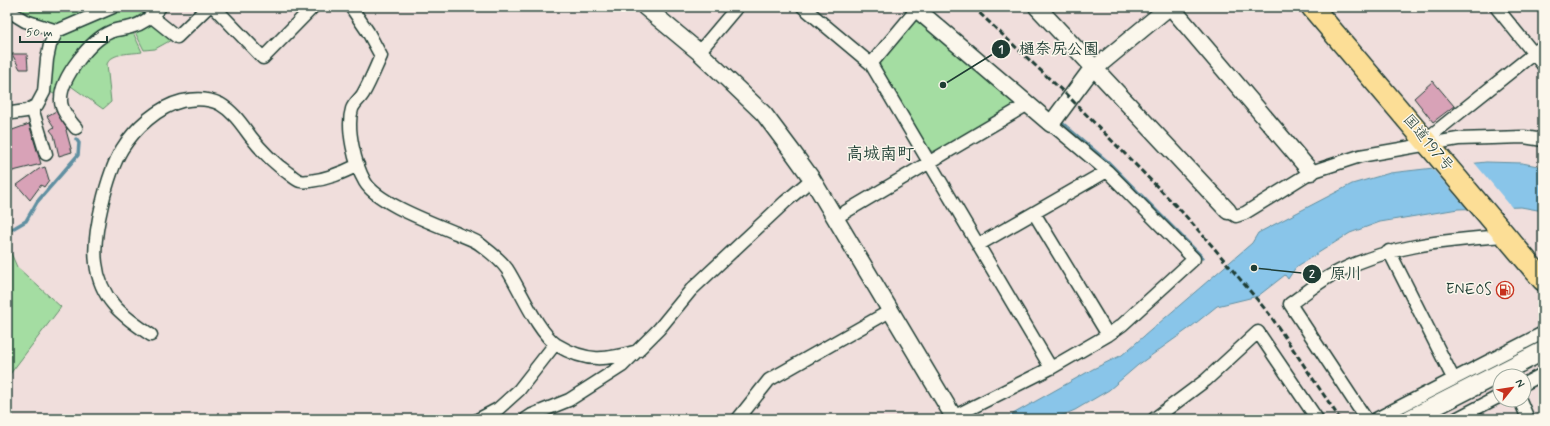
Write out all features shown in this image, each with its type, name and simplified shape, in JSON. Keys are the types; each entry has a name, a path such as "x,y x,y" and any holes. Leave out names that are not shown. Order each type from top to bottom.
{"highway":[{"name":"国道197号","path":"1312,7 1438,145"},
{"name":"国道197号","path":"1326,7 1438,145 1543,280"},
{"name":"国道197号","path":"1500,224 1543,263"}],"main road":[{"path":"1410,419 1543,351"}],"street":[{"path":"7,10 25,21 57,31 114,7"},
{"path":"76,128 63,107 60,99 65,82 80,59 99,39 111,31 132,27 152,17 160,7"},
{"path":"152,17 177,37 208,7"},
{"path":"214,7 263,58 313,7"},
{"path":"351,7 368,32 381,56 362,95 353,107 349,121 358,165 365,182 374,193 396,206 478,243 496,256 506,269 545,332 555,344 571,352 589,358 605,359 638,351"},
{"path":"645,7 699,52 764,114 812,179 952,418 1051,368 1108,335 1128,320 1194,259 1107,171 915,8 872,64"},
{"path":"699,52 737,7"},
{"path":"803,7 872,64 1051,368"},
{"path":"1037,7 1228,210 1236,216 1311,172 1360,156 1438,145 1458,139 1524,137 1543,140"},
{"path":"1051,124 1088,74 1170,7 1311,172"},
{"path":"1496,7 1538,50 1543,66"},
{"path":"9,114 26,111 37,105 44,92 47,59 50,45 57,31"},
{"path":"1438,145 1538,50"},
{"path":"151,334 128,320 113,306 97,274 95,254 102,205 113,169 122,150 136,131 156,113 174,103 190,99 206,99 221,105 237,117 265,153 281,168 301,181 323,180 342,174 358,165"},
{"path":"835,218 1028,104"},
{"path":"32,108 46,154"},
{"path":"978,245 1107,171"},
{"path":"526,419 532,415 569,400 622,366 659,329 691,290 812,179"},
{"path":"1034,213 1108,335"},
{"path":"1366,419 1290,304 1329,276 1361,261 1389,251 1475,238 1500,224"},
{"path":"1389,251 1453,378"},
{"path":"738,419 769,380 890,311"},
{"path":"1154,419 1206,380 1258,332 1317,419"},
{"path":"1376,419 1543,333"},
{"path":"479,419 498,409 519,390 555,344"},
{"path":"1532,380 1543,374"},
{"path":"1456,419 1492,400"},
{"path":"1523,408 1528,419"}],"green space":[{"path":"15,7 103,7 55,25 27,14"},
{"path":"117,7 152,7 131,21 110,30 97,38 60,97 50,92 54,50 64,29"},
{"path":"150,20 173,39 155,49 144,50 133,28"},
{"path":"920,20 1016,102 1016,106 935,152 928,150 879,67 880,61 914,21"},
{"path":"131,28 142,52 117,55 109,60 107,64 111,102 103,109 68,84 99,39"},
{"path":"7,244 17,267 61,307 7,378"}],"water":[{"path":"1486,162 1522,163 1543,167 1543,211 1521,207 1458,209 1380,222 1350,233 1296,267 1288,279 1285,275 1258,296 1217,306 1191,327 1138,365 1109,390 1075,410 1054,419 1004,419 1093,369 1122,355 1252,243 1258,233 1352,184 1390,173"}],"pier":[{"path":"1473,161 1514,210 1469,211 1430,166"}],"building":[{"path":"12,54 27,54 28,69 20,69"},
{"path":"1433,81 1454,106 1433,122 1414,98"},
{"path":"56,111 67,129 72,152 59,156 54,135 50,130 54,127 47,116"},
{"path":"29,124 41,164 9,172 7,165 7,132"},
{"path":"45,167 49,180 44,187 41,185 30,200 17,185 39,169"}],"waterway":[{"path":"1062,123 1108,162 1203,258"},
{"path":"7,232 26,221 37,202 78,155 79,143 76,139"}],"railway":[{"path":"973,7 1070,98 1182,212 1270,315 1340,419"}],"place":[{"name":"樋奈尻公園","path":"943,85"},
{"name":"原川","path":"1254,268"},
{"name":"ENEOS","path":"1505,290"}],"district":[{"name":"高城南町","path":"880,154"}]}
